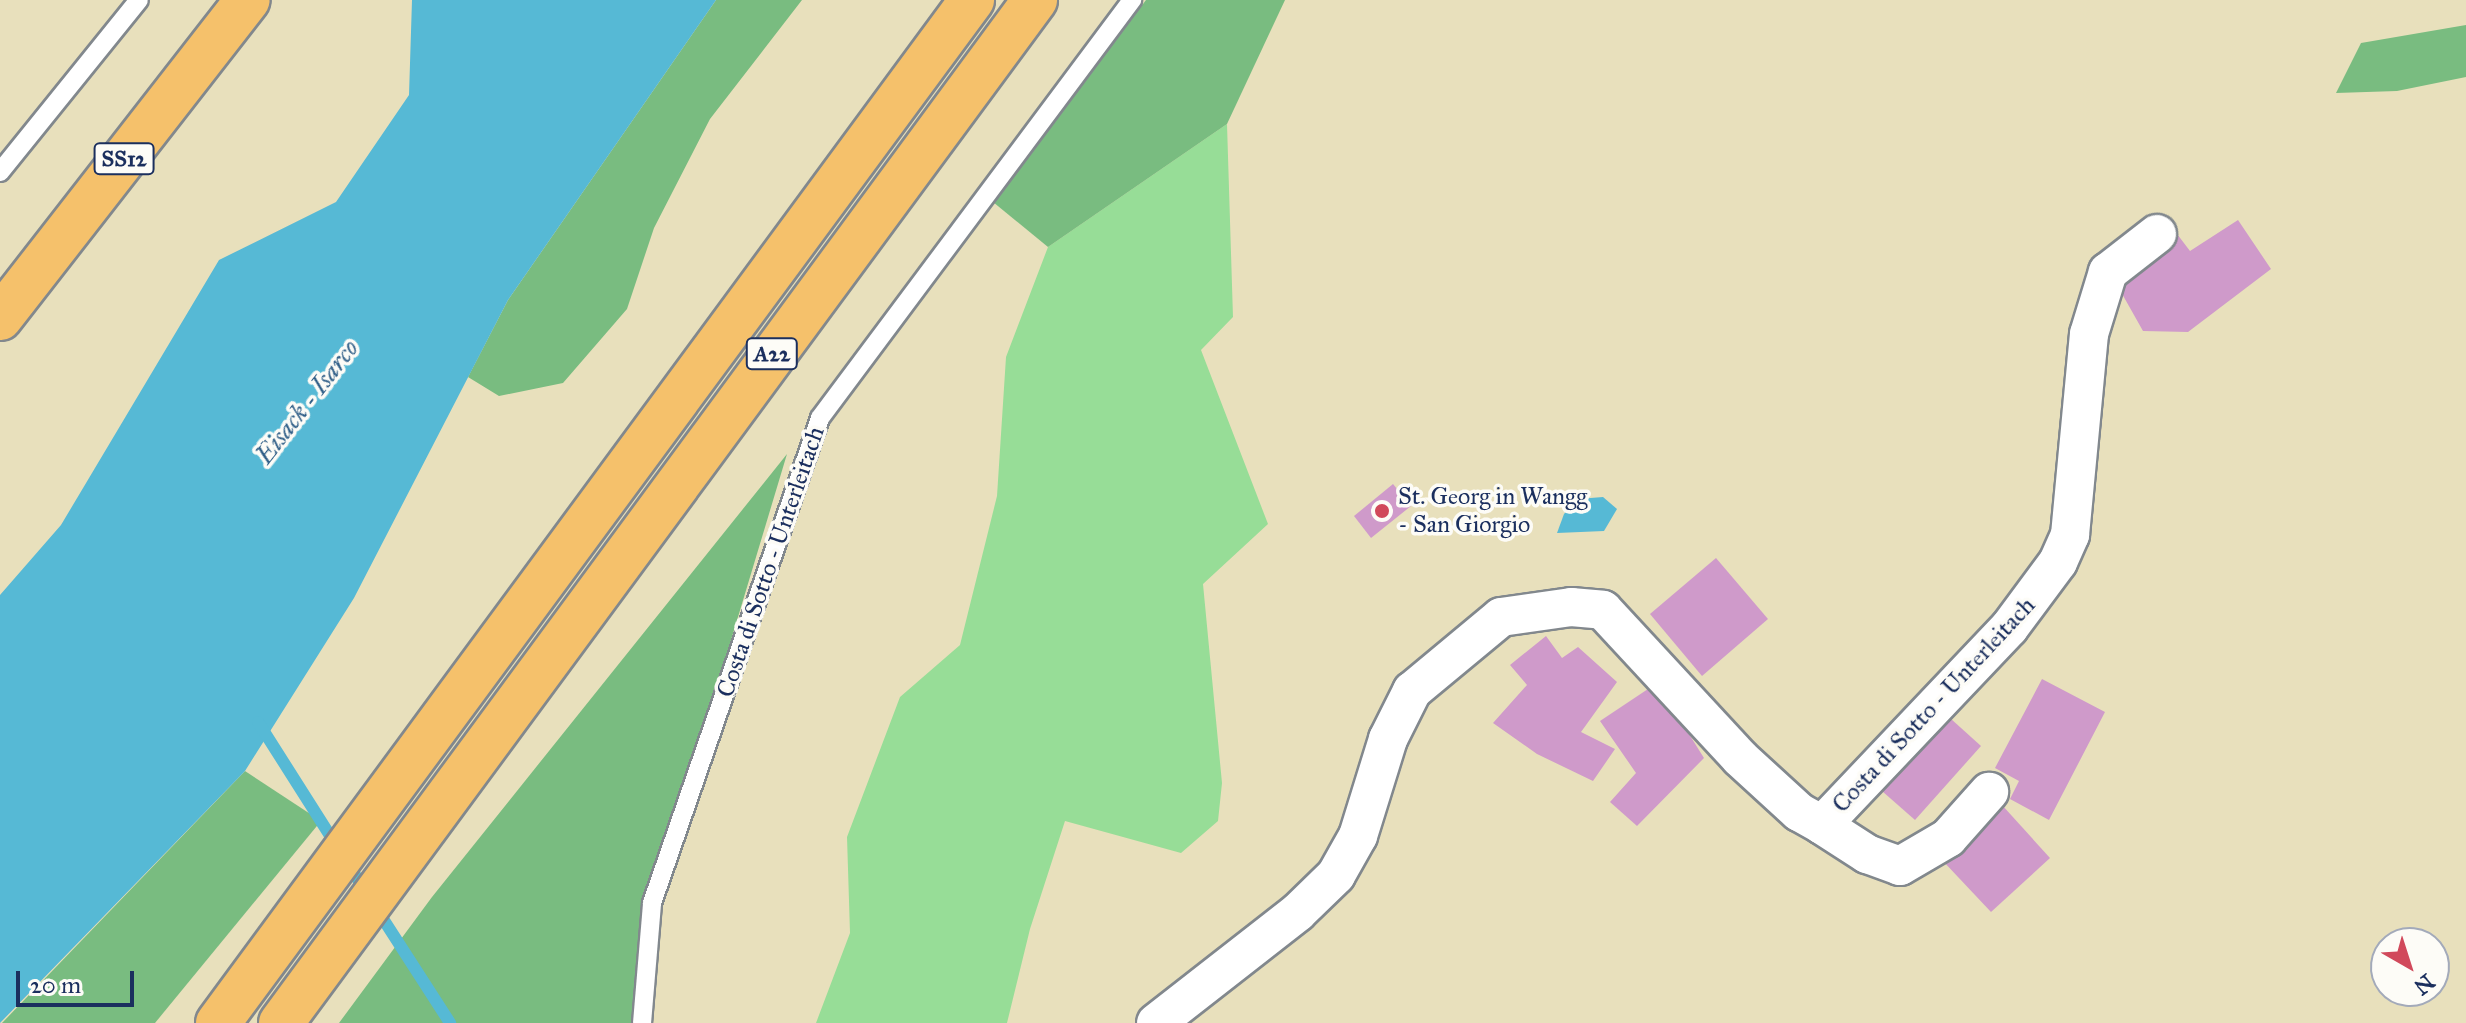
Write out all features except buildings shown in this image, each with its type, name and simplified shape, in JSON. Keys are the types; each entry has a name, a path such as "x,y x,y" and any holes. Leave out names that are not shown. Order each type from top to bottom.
{"main road":[{"name":"SS12","path":"0,318 248,0"},
{"name":"A22","path":"218,1023 972,0"},
{"name":"A22","path":"283,1020 1035,0"}],"street":[{"name":"Costa di Sotto - Unterleitach","path":"1156,1023 1298,912 1336,875 1358,836 1388,739 1412,691 1501,617 1571,607 1603,610 1740,758 1799,812 1822,825 2009,628 2058,562 2070,535 2089,334 2108,272 2157,234"},
{"path":"1822,825 1867,854 1900,866 1948,838 1989,792"}],"lane":[{"path":"0,172 139,0"},
{"name":"Costa di Sotto - Unterleitach","path":"642,1023 652,903 820,418 1132,0"}],"green space":[{"path":"716,0 802,0 710,119 654,228 627,309 563,383 499,396 468,377 508,300"},
{"path":"1146,0 1285,0 1227,124 1048,247 993,202"},
{"path":"2466,25 2466,77 2397,91 2336,93 2361,43"},
{"path":"1227,124 1233,317 1201,350 1268,524 1203,584 1222,783 1218,821 1181,853 1065,821 1030,929 1007,1023 816,1023 850,933 847,837 900,697 960,645 997,496 1006,357 1048,247"},
{"path":"787,454 652,903 642,1023 339,1023 432,897"},
{"path":"245,771 321,821 155,1023 2,1023"}],"water":[{"name":"Eisack - Isarco","path":"412,0 716,0 508,300 354,598 245,771 0,1023 0,595 61,525 219,260 336,202 409,95"},
{"path":"1603,497 1617,509 1604,531 1557,533 1564,514 1578,499"}],"waterway":[{"path":"258,722 366,892"},
{"path":"376,908 450,1023"}],"place":[{"name":"St. Georg in Wangg - San Giorgio","path":"1382,511"}]}
